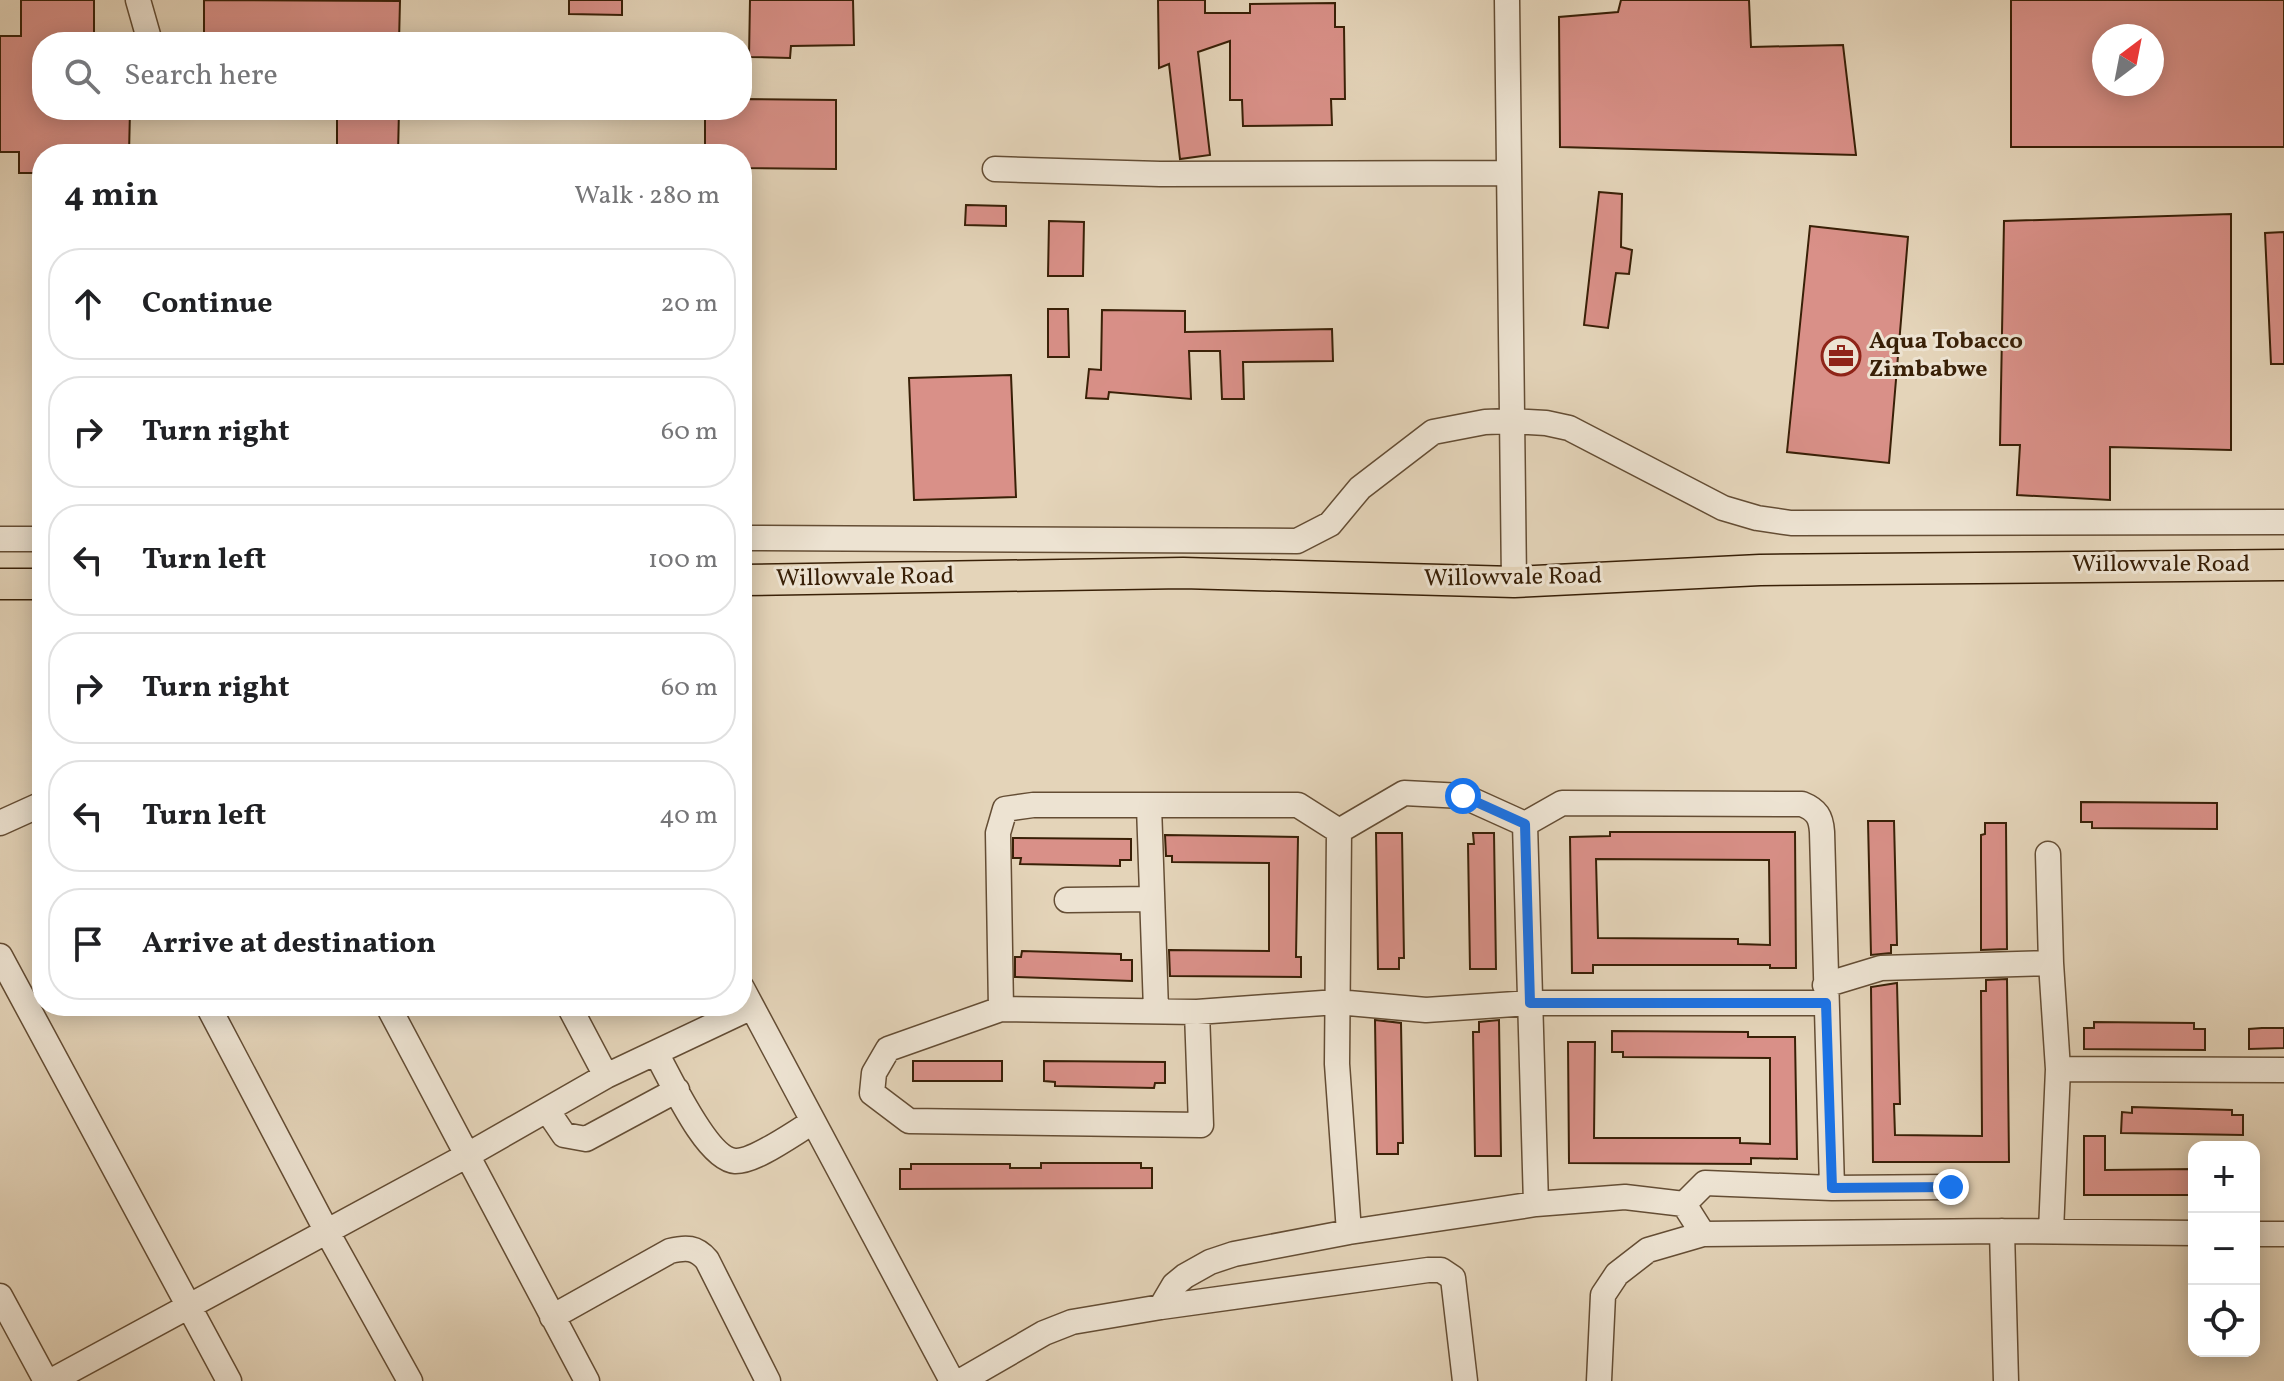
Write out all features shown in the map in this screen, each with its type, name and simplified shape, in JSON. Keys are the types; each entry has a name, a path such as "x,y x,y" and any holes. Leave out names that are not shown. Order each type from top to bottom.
{"main road":[{"name":"Willowvale Road","path":"752,580 1183,573 1514,582 1775,570 2284,565"},
{"path":"0,584 32,584"}],"street":[{"path":"138,0 147,32"},
{"path":"1507,0 1514,582"},
{"path":"995,169 1160,174 1508,173"},
{"path":"752,538 1297,541 1330,524 1360,488 1433,432 1485,422 1511,421 1569,428 1723,508 1780,522 2284,522"},
{"path":"0,539 32,539"},
{"path":"1339,831 1404,793 1463,796 1525,824"},
{"path":"1525,824 1562,803 1719,802 1802,804 1811,807 1821,821 1822,832 1832,1188"},
{"path":"1001,1009 998,833 1005,809 1033,805 1298,805 1339,831"},
{"path":"1149,806 1156,1010"},
{"path":"0,823 32,809"},
{"path":"1525,824 1536,1204"},
{"path":"1339,831 1337,1064 1349,1232"},
{"path":"2048,854 2058,1069 2051,1231"},
{"path":"1067,900 1152,899"},
{"path":"0,956 32,1016"},
{"path":"1197,1012 1201,1125 909,1121 872,1093 874,1073 888,1049 1001,1009 1197,1012 1337,1002 1426,1010 1530,1003 1825,994 1881,968 2051,963"},
{"path":"752,1006 952,1381"},
{"path":"32,1016 229,1381"},
{"path":"213,1016 410,1381"},
{"path":"393,1016 587,1381"},
{"path":"574,1016 606,1076"},
{"path":"0,1296 49,1381 466,1156 606,1076 656,1053 716,1016"},
{"path":"656,1053 708,1144 723,1157 736,1161 754,1156 813,1122"},
{"path":"2058,1069 2284,1070"},
{"path":"547,1110 564,1135 586,1139 677,1090"},
{"path":"1684,1204 1705,1183 1832,1188 1951,1187"},
{"path":"1161,1307 1174,1285 1210,1262 1234,1254 1349,1232 1536,1204 1625,1197 1684,1204"},
{"path":"1684,1204 1703,1234"},
{"path":"2002,1231 2006,1381"},
{"path":"1599,1381 1603,1295 1617,1274 1648,1250 1703,1234 2188,1233"},
{"path":"2260,1234 2284,1234"},
{"path":"552,1317 670,1251 695,1249 707,1260 768,1381"},
{"path":"961,1381 1055,1328 1161,1307 1415,1270 1441,1270 1453,1278 1465,1381"}],"building":[{"path":"21,0 94,0 94,32 32,32 32,120 130,120 129,144 32,144 32,173 19,173 19,152 0,152 0,36 21,36"},
{"path":"204,0 400,1 399,32 204,32"},
{"path":"569,0 622,0 622,15 569,14"},
{"path":"750,0 853,0 854,45 791,46 790,58 752,57 752,32 749,32"},
{"path":"1158,0 1205,0 1205,13 1250,13 1250,4 1335,3 1335,27 1344,27 1345,99 1331,99 1332,125 1243,126 1242,100 1230,100 1230,41 1198,52 1210,155 1180,159 1169,64 1159,68"},
{"path":"1621,0 1749,0 1751,47 1843,45 1856,155 1560,147 1559,17 1618,12"},
{"path":"2011,0 2284,0 2284,147 2011,147"},
{"path":"752,99 836,100 836,169 752,168 752,144 705,144 705,120 752,120"},
{"path":"337,120 399,120 398,144 337,144"},
{"path":"1599,192 1622,194 1621,247 1632,250 1629,274 1616,273 1608,328 1584,325"},
{"path":"966,205 1006,206 1006,226 965,225"},
{"path":"2231,214 2231,450 2110,447 2110,500 2017,495 2020,445 2000,445 2004,221"},
{"path":"1049,221 1084,222 1083,276 1048,276"},
{"path":"1810,226 1908,237 1889,463 1787,452"},
{"path":"2284,232 2284,364 2271,364 2265,233"},
{"path":"1048,309 1068,309 1069,357 1048,357"},
{"path":"1102,310 1185,311 1185,332 1332,329 1333,361 1243,362 1244,399 1222,399 1220,351 1189,351 1191,399 1109,392 1108,399 1086,398 1089,369 1101,370"},
{"path":"1011,375 1016,497 914,500 909,378"},
{"path":"2081,802 2217,803 2217,829 2092,828 2092,822 2081,822"},
{"path":"1868,821 1894,821 1897,945 1891,945 1891,953 1871,955"},
{"path":"1985,823 2006,823 2007,949 1981,950 1981,835 1985,834"},
{"path":"1610,832 1795,832 1796,968 1770,968 1770,965 1593,965 1593,973 1572,973 1570,837 1610,836","holes":["1596,859 1769,860 1770,945 1738,944 1738,939 1598,938"]},
{"path":"1376,833 1402,833 1404,958 1399,958 1399,969 1378,969"},
{"path":"1473,833 1494,833 1496,969 1470,969 1468,844 1474,844"},
{"path":"1165,835 1298,837 1296,957 1301,957 1301,977 1170,976 1169,950 1269,951 1269,863 1172,862 1172,856 1166,856"},
{"path":"1013,838 1131,839 1131,860 1120,860 1120,866 1020,864 1021,858 1013,858"},
{"path":"1022,951 1121,954 1121,960 1132,960 1132,981 1015,977 1015,957 1021,957"},
{"path":"2007,979 2009,1162 1873,1162 1871,987 1897,983 1900,1104 1894,1104 1895,1135 1982,1136 1981,991 1986,991 1986,980"},
{"path":"1375,1020 1401,1023 1403,1143 1398,1143 1398,1154 1377,1154"},
{"path":"1499,1020 1501,1156 1475,1156 1473,1032 1479,1032 1479,1022"},
{"path":"2094,1022 2194,1023 2194,1029 2205,1029 2205,1050 2084,1049 2084,1028 2094,1028"},
{"path":"2284,1028 2284,1048 2249,1049 2249,1029"},
{"path":"1612,1031 1748,1032 1748,1037 1795,1037 1797,1159 1751,1158 1751,1164 1569,1163 1568,1042 1595,1042 1594,1138 1740,1138 1740,1143 1770,1144 1770,1058 1623,1057 1623,1052 1612,1052"},
{"path":"913,1061 1002,1061 1002,1081 913,1081"},
{"path":"1044,1061 1165,1062 1165,1083 1155,1083 1154,1088 1055,1086 1055,1082 1044,1081"},
{"path":"2132,1107 2232,1110 2232,1115 2243,1115 2243,1135 2121,1133 2122,1112 2132,1113"},
{"path":"2084,1136 2105,1136 2105,1170 2188,1169 2188,1195 2084,1195"},
{"path":"1041,1163 1141,1163 1141,1168 1152,1168 1152,1188 900,1189 900,1169 911,1169 911,1164 1010,1164 1010,1168 1041,1168"}],"place":[{"name":"Aqua Tobacco Zimbabwe","path":"1841,356"}],"route":[{"path":"1463,796 1525,824 1530,1003 1826,1003 1832,1188 1951,1187"}]}
